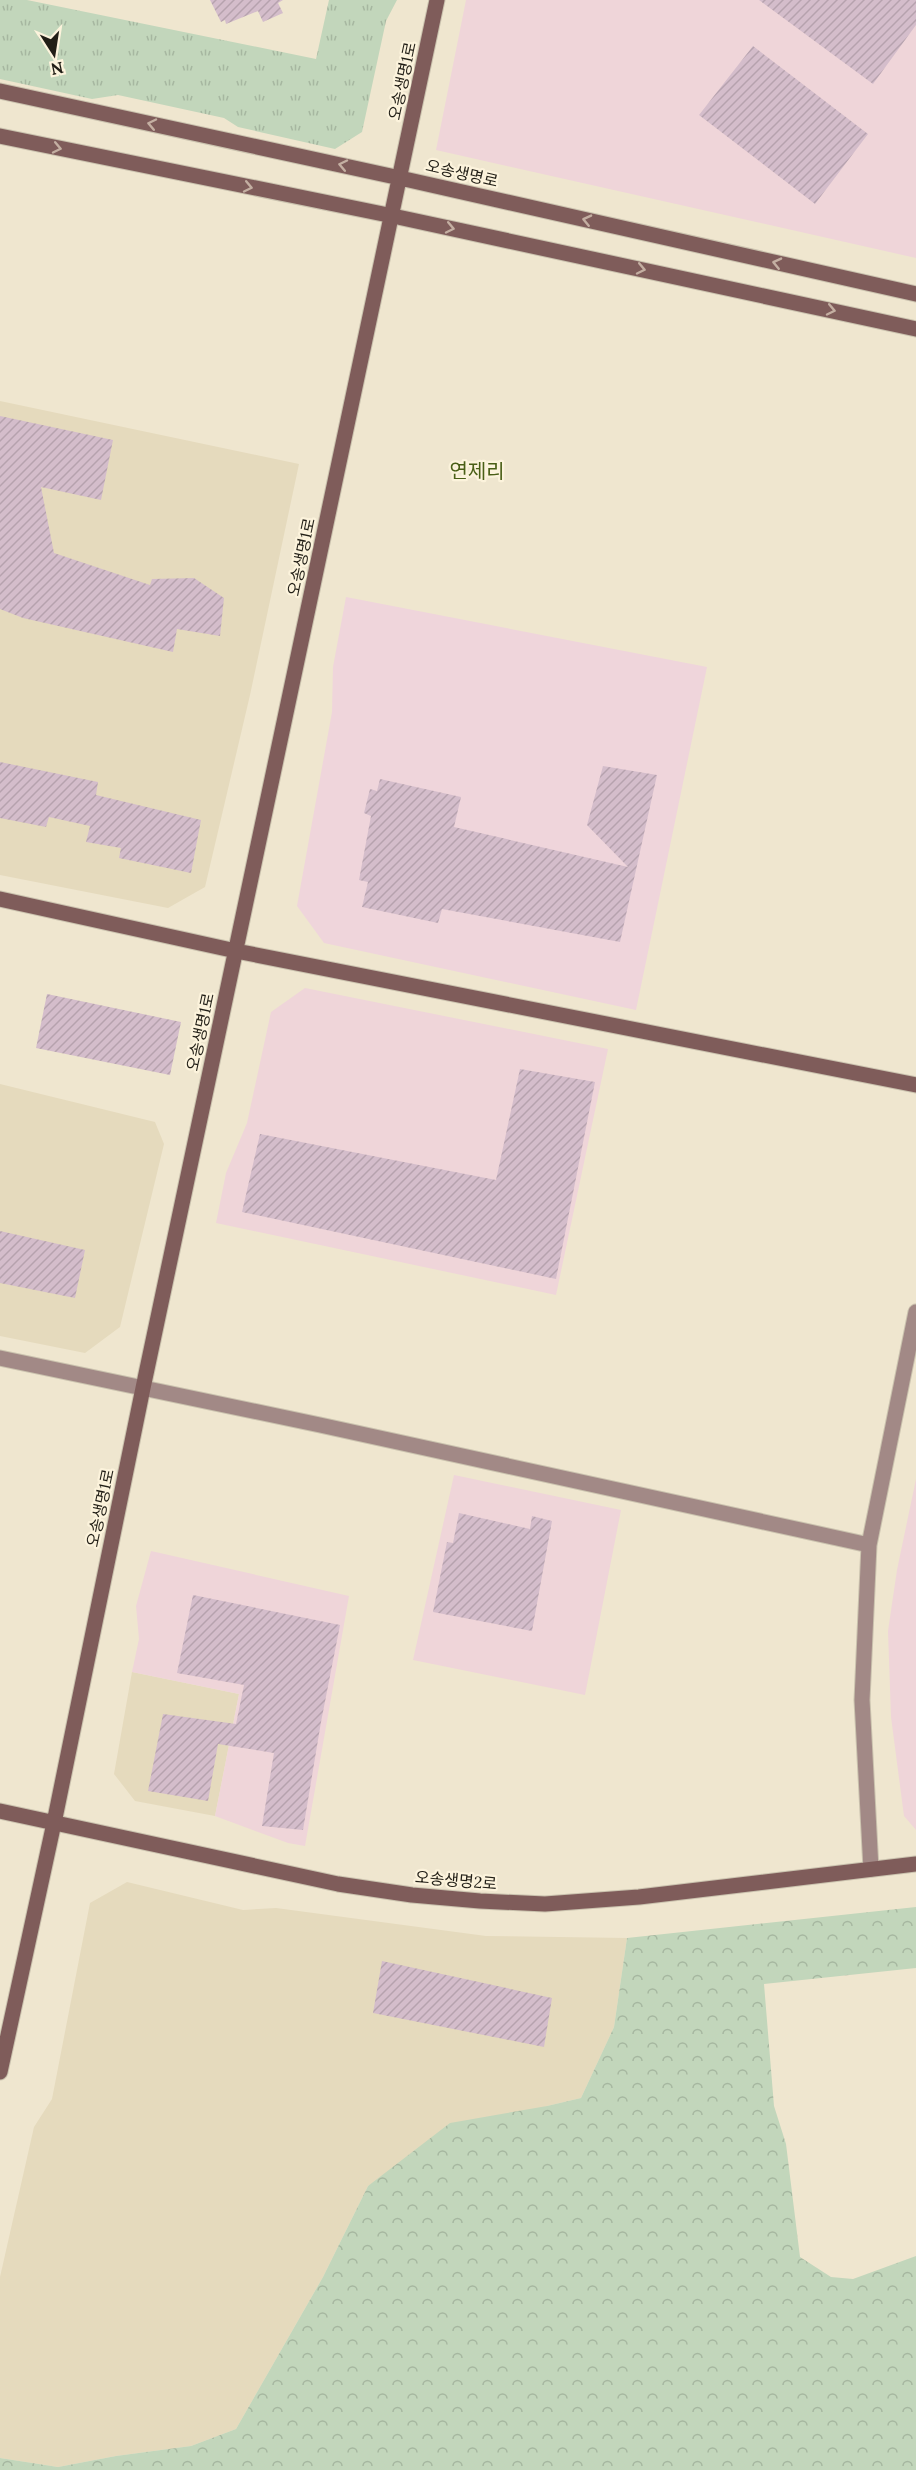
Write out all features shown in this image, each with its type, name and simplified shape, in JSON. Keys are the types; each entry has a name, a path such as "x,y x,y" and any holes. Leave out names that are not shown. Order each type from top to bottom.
{"street":[{"name":"오송생명1로","path":"0,2072 437,0"},
{"name":"오송생명로","path":"0,92 400,178 916,294"},
{"path":"0,136 393,216 916,329"},
{"path":"0,900 236,951 916,1085"},
{"path":"871,1869 862,1700 869,1545 916,1312"},
{"path":"0,1358 869,1545"},
{"name":"오송생명2로","path":"0,1811 338,1884 412,1895 480,1901 545,1904 639,1897 916,1864"}],"shaded area":[{"path":"466,0 916,0 916,258 436,150"},
{"path":"0,401 299,464 250,695 205,887 168,908 0,875"},
{"path":"346,597 707,667 636,1010 324,943 297,906 332,712 333,667"},
{"path":"305,988 608,1049 556,1295 216,1223 226,1173 247,1123 271,1012"},
{"path":"0,1084 155,1122 164,1144 120,1327 85,1353 0,1336"},
{"path":"454,1475 621,1510 585,1695 413,1660"},
{"path":"916,1479 916,1830 904,1816 891,1717 888,1631 897,1570"},
{"path":"151,1551 349,1596 305,1846 288,1843 215,1816 239,1694 132,1672 139,1639 136,1606"},
{"path":"132,1672 239,1694 215,1816 135,1801 114,1774"},
{"path":"127,1882 243,1910 276,1908 486,1936 627,1938 614,2027 581,2098 547,2106 368,2186 323,2277 236,2429 191,2446 116,2456 58,2467 0,2458 0,2277 34,2127 52,2099 90,1903"}],"green space":[{"path":"0,0 27,0 316,59 329,0 397,0 386,21 362,132 335,149 238,127 224,118 118,95 92,99 0,79"},
{"path":"916,1907 916,1968 764,1984 774,2106 786,2144 800,2257 831,2277 853,2279 916,2256 916,2470 0,2470 0,2458 58,2467 116,2456 191,2446 236,2429 323,2277 368,2186 450,2123 581,2098 614,2027 627,1938"}],"building":[{"path":"210,0 283,0 278,3 283,13 263,22 258,11 226,24 225,20 221,22"},
{"path":"759,0 916,0 916,25 873,84"},
{"path":"753,46 868,134 815,204 699,115"},
{"path":"0,416 113,440 101,500 41,487 54,553 150,585 152,579 194,578 224,598 220,636 177,629 173,652 23,618 0,609"},
{"path":"0,762 98,782 96,795 201,820 191,873 119,858 121,848 86,842 90,826 49,817 46,827 0,818"},
{"path":"603,766 657,775 620,942 442,909 438,923 362,907 368,882 359,880 371,816 364,813 370,789 377,791 380,779 461,797 454,827 628,867 587,825"},
{"path":"47,994 181,1022 170,1075 36,1048"},
{"path":"520,1069 595,1082 556,1279 242,1212 260,1134 496,1180"},
{"path":"0,1231 85,1250 75,1298 0,1283"},
{"path":"459,1513 530,1529 532,1516 552,1521 532,1631 433,1612 447,1542 453,1543"},
{"path":"193,1595 340,1625 303,1830 262,1826 274,1753 218,1744 208,1801 148,1791 163,1714 236,1724 244,1685 177,1673"},
{"path":"382,1961 552,1998 544,2047 373,2013"}],"district":[{"name":"연제리","path":"477,470"}]}
